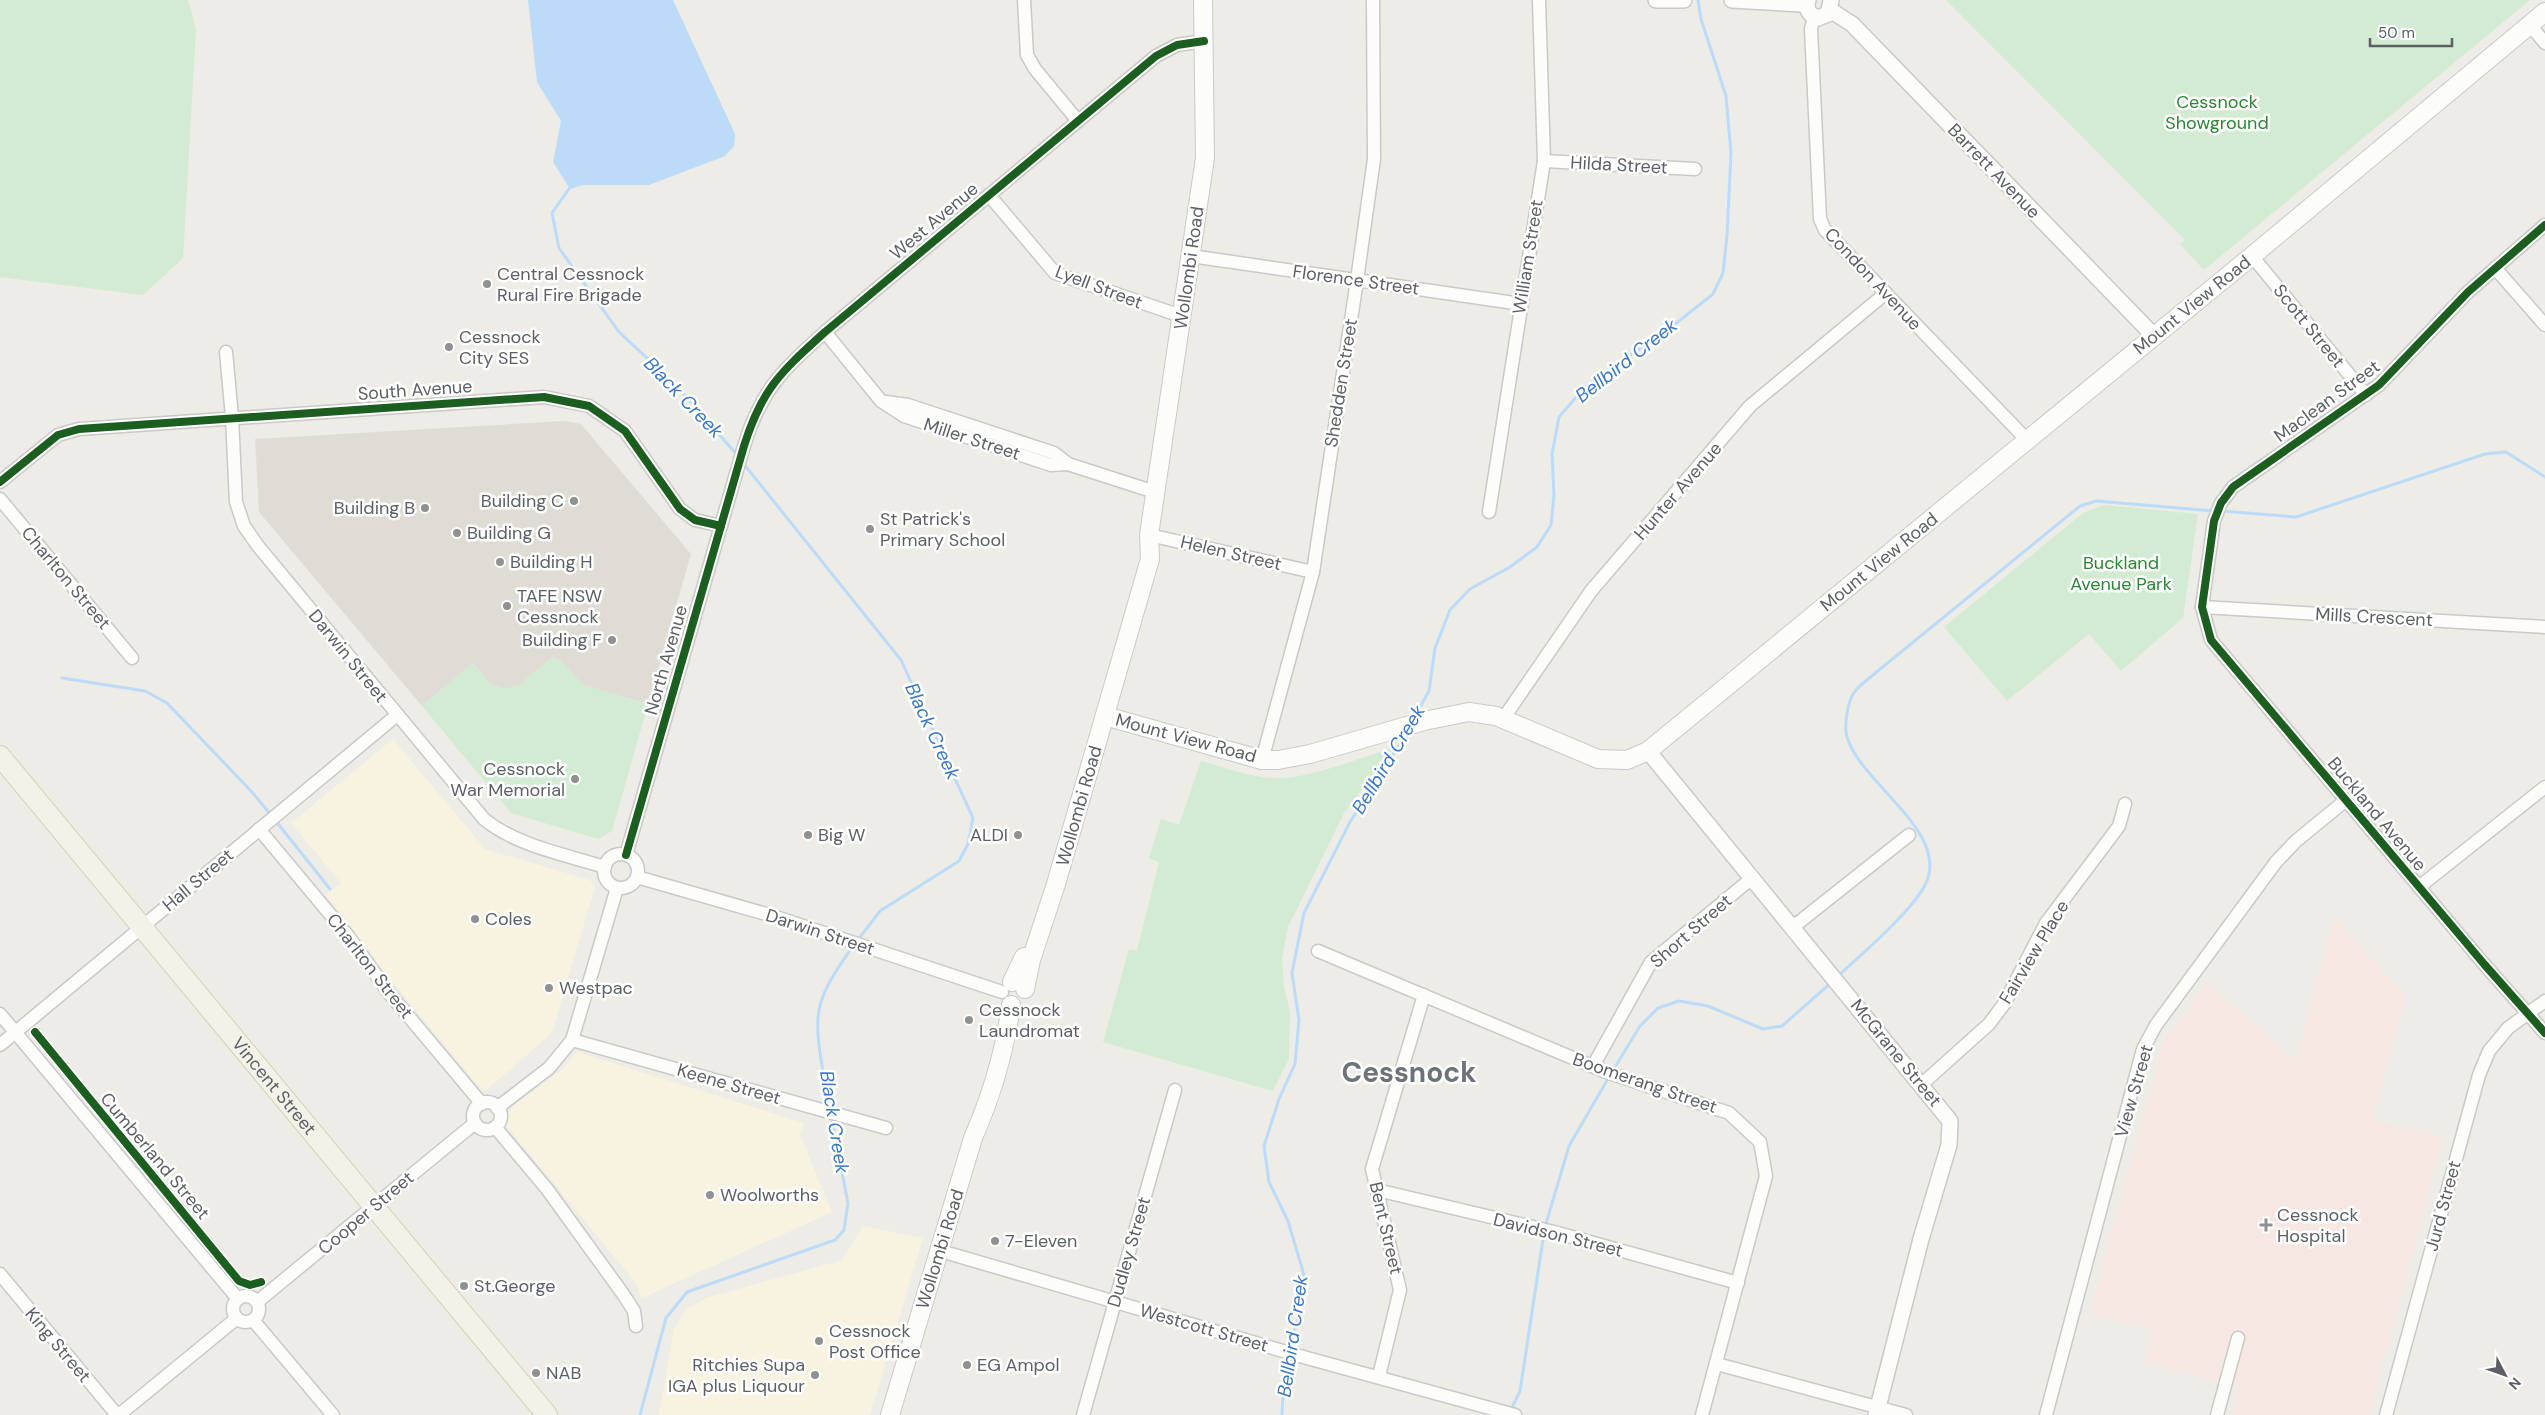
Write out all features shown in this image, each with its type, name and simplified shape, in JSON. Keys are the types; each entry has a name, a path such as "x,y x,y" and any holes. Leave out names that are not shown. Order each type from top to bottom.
{"main road":[{"name":"Wollombi Road","path":"1012,992 1030,960 1056,884 1150,559 1149,535 1204,158 1203,0"},
{"name":"Mount View Road","path":"1105,716 1262,760 1278,760 1310,754 1424,721 1469,712 1502,719 1598,759 1627,760 1648,751 2252,256 2545,12"},
{"name":"Wollombi Road","path":"903,1415 951,1254 980,1140 984,1114 1008,1026 1012,992 1082,762 1138,556 1149,535"},
{"path":"1082,762 1097,723 1105,716 1102,706 1109,680 1108,668"},
{"name":"Vincent Street","path":"0,756 547,1415"},
{"name":"Wollombi Road","path":"890,1415 973,1138 984,1114"},
{"path":"932,1276 942,1260 951,1254 947,1244 947,1225"}],"street":[{"path":"1024,0 1026,54 1035,69 1078,121"},
{"name":"Shedden Street","path":"1262,760 1313,572 1357,280 1374,159 1373,0"},
{"name":"William Street","path":"1489,512 1544,161 1539,0"},
{"path":"1656,0 1682,0"},
{"path":"1732,0 1802,4 1822,18 1830,5"},
{"name":"Barrett Avenue","path":"1830,5 1852,24 2154,336"},
{"name":"Condon Avenue","path":"1810,8 1820,219 1825,230 2027,440"},
{"path":"2530,25 2545,43"},
{"name":"West Avenue","path":"735,475 756,410 765,394 787,368 825,332 1163,51 1177,45 1204,41"},
{"name":"Hilda Street","path":"1544,161 1695,169"},
{"name":"Lyell Street","path":"989,195 1055,273 1182,316"},
{"name":"Maclean Street","path":"2202,607 2214,521 2221,503 2233,487 2366,395 2391,374 2468,292 2545,225"},
{"name":"Florence Street","path":"1191,256 1521,304"},
{"name":"Scott Street","path":"2252,256 2366,395"},
{"path":"2495,268 2545,325"},
{"name":"Hunter Avenue","path":"1502,719 1591,591 1750,406 1886,294"},
{"name":"Miller Street","path":"825,332 881,401 904,416 1050,465 1068,464 1155,492"},
{"name":"Darwin Street","path":"226,352 232,417 236,502 244,526 484,819 496,829 511,837 605,867"},
{"name":"South Avenue","path":"0,482 58,435 68,431 100,426 544,396 589,406 625,431 687,515 699,522 720,526"},
{"name":"North Avenue","path":"626,855 735,475"},
{"name":"Charlton Street","path":"0,499 132,658"},
{"name":"Helen Street","path":"1149,535 1313,572"},
{"name":"Mills Crescent","path":"2202,607 2545,627"},
{"name":"Buckland Avenue","path":"2202,607 2211,640 2545,1033"},
{"name":"Hall Street","path":"0,1045 397,715"},
{"name":"McGrane Street","path":"1648,751 1948,1116 1951,1132 1877,1411"},
{"path":"2419,887 2545,787"},
{"name":"View Street","path":"2046,1415 2143,1049 2156,1026 2276,862 2285,851 2346,800"},
{"name":"Fairview Place","path":"1922,1084 1989,1024 2004,1004 2046,923 2119,826 2125,804"},
{"name":"Charlton Street","path":"269,821 389,993 482,1104"},
{"path":"1793,927 1909,835"},
{"path":"626,855 636,863 637,877 630,886 617,888 607,882 605,867 613,856 626,855"},
{"name":"Darwin Street","path":"637,877 1012,992"},
{"name":"Short Street","path":"1593,1066 1651,962 1752,878"},
{"path":"497,1108 549,1068 572,1040 617,888"},
{"name":"Boomerang Street","path":"1318,951 1612,1074 1729,1112 1760,1142 1766,1176 1702,1415"},
{"name":"Bent Street","path":"1380,1376 1400,1290 1372,1169 1424,995"},
{"name":"Jurd Street","path":"2386,1415 2479,1075 2490,1051 2508,1028 2545,1001"},
{"name":"Cumberland Street","path":"0,1014 238,1299"},
{"name":"Keene Street","path":"572,1040 886,1128"},
{"name":"Dudley Street","path":"1083,1415 1175,1090"},
{"path":"490,1103 497,1108 500,1118 495,1127 484,1130 475,1123 474,1112 482,1104 490,1103"},
{"name":"Cooper Street","path":"258,1302 475,1123"},
{"path":"495,1127 547,1189 623,1294 634,1311 636,1326"},
{"name":"Davidson Street","path":"1377,1190 1554,1232 1738,1283"},
{"name":"Westcott Street","path":"951,1254 1307,1358 1380,1376 1477,1410 1509,1413"},
{"name":"King Street","path":"0,1274 118,1415"},
{"path":"250,1297 258,1302 259,1311 253,1320 245,1322 237,1318 234,1308 238,1299 250,1297"},
{"path":"118,1415 237,1318"},
{"path":"253,1320 333,1415"},
{"path":"2216,1415 2238,1338"},
{"path":"1717,1364 1877,1411 1906,1415"}],"shaded area":[{"name":"TAFE NSW Cessnock","path":"566,421 581,424 691,554 648,704 583,685 560,660 553,657 519,685 504,689 490,684 473,663 422,706 259,512 255,439"},
{"path":"393,739 485,849 590,880 595,887 552,1033 484,1092 385,973 326,894 341,883 291,823"},
{"name":"Cessnock Hospital","path":"2335,916 2406,997 2372,1120 2443,1137 2369,1415 2232,1415 2240,1387 2145,1362 2153,1330 2090,1314 2163,1042 2207,982 2295,1061"},
{"path":"577,1052 804,1123 800,1135 832,1212 642,1298 636,1283 504,1123 512,1107 559,1072"},
{"path":"863,1226 923,1238 870,1415 659,1415 674,1329 686,1309 706,1298 842,1260"}],"green space":[{"path":"0,0 188,0 196,29 183,258 143,295 0,277"},
{"name":"Cessnock Showground","path":"1946,0 2530,0 2204,270 2180,244 2185,240"},
{"name":"Buckland Avenue Park","path":"2104,505 2198,514 2183,618 2121,671 2089,634 2007,701 1944,627 2083,513"},
{"path":"553,657 560,660 583,685 648,704 612,831 598,839 511,813 422,706 473,663 490,684 504,689 519,685"},
{"path":"1393,748 1344,813 1288,927 1282,959 1284,987 1290,1012 1289,1059 1273,1091 1103,1042 1129,949 1137,951 1159,862 1149,858 1161,819 1179,825 1201,761 1252,775 1284,778 1326,770"}],"water":[{"path":"528,0 673,0 735,134 734,146 725,156 649,185 583,185 570,189 553,162 561,121 537,82"}],"waterway":[{"name":"Bellbird Creek","path":"1415,716 1429,691 1435,648 1450,610 1470,589 1510,567 1537,547 1551,525 1554,495 1552,454 1559,417 1585,387 1679,321 1713,294 1723,273 1727,236 1731,153 1726,96 1701,19 1698,0"},
{"name":"Black Creek","path":"571,186 552,213 559,248 619,332 677,386 738,456"},
{"path":"2221,511 2296,517 2485,454 2506,452 2545,477"},
{"name":"Black Creek","path":"743,463 901,660 973,818 968,844 959,861 880,911 857,941"},
{"path":"1838,976 1909,907 1925,885 1930,866 1926,846 1916,827 1868,772 1855,754 1847,737 1846,717 1854,693 1868,679 2080,506 2096,501 2214,511"},
{"path":"62,678 145,691 167,703 252,792 271,815"},
{"name":"Bellbird Creek","path":"1289,1350 1298,1318 1304,1275 1288,1221 1269,1182 1264,1146 1279,1099 1295,1064 1299,1020 1292,973 1304,913 1350,822 1407,733"},
{"path":"275,820 330,889"},
{"name":"Black Creek","path":"830,1110 818,1040 819,1009 831,980 853,946"},
{"path":"1612,1072 1640,1026 1658,1008 1679,1001 1708,1006 1763,1029 1782,1026 1832,982"},
{"path":"1545,1227 1569,1146 1609,1077"},
{"name":"Black Creek","path":"640,1415 666,1318 687,1292 835,1240 844,1230 848,1203 831,1116"},
{"path":"1511,1410 1520,1391 1544,1233"},
{"name":"Bellbird Creek","path":"1282,1415 1284,1369 1288,1356"}],"cycle path":[{"path":"626,855 744,446 758,409 775,382 825,332 1156,56 1177,45 1204,41"},
{"path":"2545,225 2468,292 2379,385 2233,487 2221,503 2214,521 2202,607 2211,640 2484,964 2545,1033"},
{"path":"0,482 58,435 79,429 544,397 589,406 625,431 680,509 695,520 721,526"},
{"path":"35,1032 239,1281 250,1285 261,1282"}],"place":[{"name":"Central Cessnock Rural Fire Brigade","path":"487,284"},
{"name":"Cessnock City SES","path":"449,347"},
{"name":"Building C","path":"574,501"},
{"name":"Building B","path":"425,508"},
{"name":"St Patrick's Primary School","path":"870,529"},
{"name":"Building G","path":"457,533"},
{"name":"Building H","path":"500,562"},
{"name":"TAFE NSW Cessnock","path":"507,606"},
{"name":"Building F","path":"612,640"},
{"name":"Cessnock War Memorial","path":"575,779"},
{"name":"Big W","path":"808,835"},
{"name":"ALDI","path":"1018,835"},
{"name":"Coles","path":"475,919"},
{"name":"Westpac","path":"549,988"},
{"name":"Cessnock Laundromat","path":"969,1020"},
{"name":"Woolworths","path":"710,1195"},
{"name":"Cessnock Hospital","path":"2266,1225"},
{"name":"7-Eleven","path":"995,1241"},
{"name":"St.George","path":"464,1286"},
{"name":"Cessnock Post Office","path":"819,1341"},
{"name":"EG Ampol","path":"967,1365"},
{"name":"NAB","path":"536,1373"},
{"name":"Ritchies Supa IGA plus Liquour","path":"815,1375"}],"district":[{"name":"Cessnock","path":"1409,1072"}]}
